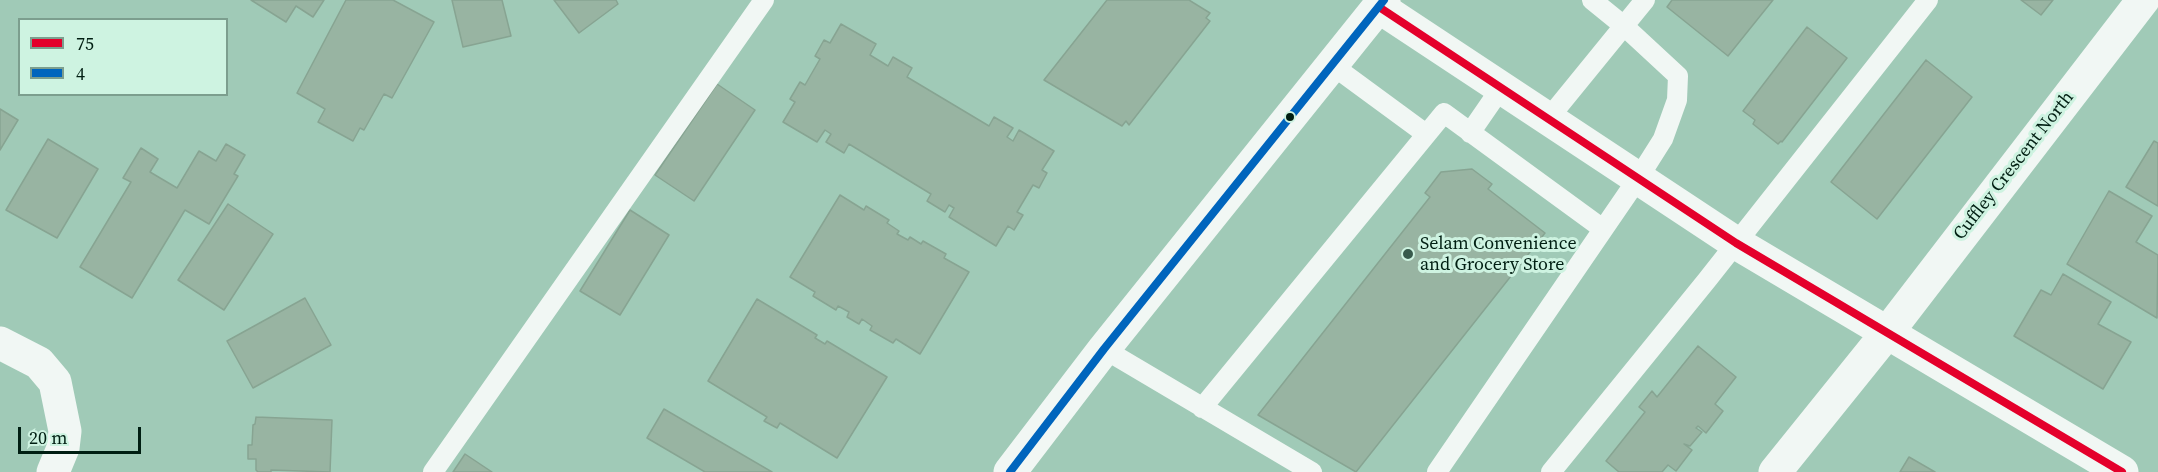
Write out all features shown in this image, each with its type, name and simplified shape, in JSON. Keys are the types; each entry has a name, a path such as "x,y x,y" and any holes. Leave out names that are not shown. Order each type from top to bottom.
{"street":[{"name":"Cuffley Crescent North","path":"1775,472 1887,333 2143,0"},
{"path":"1010,472 1104,350 1381,4 1501,88 1736,243 2122,472"},
{"path":"0,343 39,363 55,382 65,430 63,448 53,472"}],"lane":[{"path":"433,472 764,0"},
{"path":"1437,472 1639,177 1663,139 1677,100 1678,76 1592,0"},
{"path":"1548,119 1645,0"},
{"path":"1551,472 1928,0"},
{"path":"1332,65 1426,134"},
{"path":"1470,133 1501,88"},
{"path":"1202,408 1444,113 1603,229"},
{"path":"1104,350 1312,472"}],"building":[{"path":"251,0 324,0 313,17 296,6 286,22"},
{"path":"346,0 393,0 434,22 392,98 384,94 364,130 360,128 353,141 318,122 325,109 297,93"},
{"path":"452,0 502,0 511,36 463,47"},
{"path":"554,0 616,0 618,4 579,33"},
{"path":"1107,0 1189,0 1210,13 1206,18 1210,21 1129,125 1126,121 1122,126 1044,80"},
{"path":"1672,0 1773,0 1728,56 1667,7"},
{"path":"2021,0 2053,0 2041,15"},
{"path":"841,24 876,44 870,55 888,66 893,57 912,68 907,77 989,126 994,117 1013,128 1007,137 1013,141 1019,130 1054,151 1042,170 1047,173 1039,188 1033,185 1017,212 1023,215 1014,230 1008,226 996,246 949,217 954,208 949,205 945,212 927,201 931,194 849,144 844,153 826,142 831,134 825,130 817,142 783,122 795,102 790,99 800,82 805,85 820,59 815,56 824,40 830,43"},
{"path":"1807,27 1847,58 1782,142 1778,144 1753,124 1755,120 1743,111"},
{"path":"1926,60 1972,97 1877,219 1831,182"},
{"path":"717,84 755,110 694,201 655,175"},
{"path":"0,109 18,120 0,150"},
{"path":"48,139 98,169 57,238 6,210"},
{"path":"2154,141 2158,143 2158,206 2126,187"},
{"path":"226,144 245,155 234,174 238,176 209,224 185,210 132,298 80,267 131,182 123,178 141,148 158,159 150,172 177,188 199,151 216,161"},
{"path":"1472,169 1492,184 1488,189 1545,233 1356,472 1258,415 1430,197 1425,193 1441,172"},
{"path":"2109,191 2152,216 2136,242 2158,255 2157,318 2067,264"},
{"path":"840,195 864,210 866,206 889,220 887,223 899,231 897,234 908,240 910,237 921,244 923,241 946,254 944,258 969,272 920,354 896,339 893,343 870,330 872,326 862,319 859,324 847,317 849,312 838,306 836,310 813,296 815,292 790,277"},
{"path":"228,204 273,234 224,310 178,280"},
{"path":"630,210 669,235 620,315 580,291"},
{"path":"2063,274 2111,302 2098,324 2131,342 2103,389 2014,336 2041,290 2051,295"},
{"path":"305,298 331,345 253,388 227,341"},
{"path":"757,299 817,335 815,338 825,344 827,341 887,377 837,458 780,423 777,428 764,421 767,417 708,381"},
{"path":"1698,346 1736,377 1715,404 1723,411 1706,433 1698,426 1696,428 1702,432 1690,446 1684,444 1692,450 1676,471 1668,465 1662,472 1619,472 1606,461 1645,412 1639,407 1652,391 1657,397"},
{"path":"664,409 772,472 705,472 647,438"},
{"path":"256,417 332,420 330,472 271,470 271,472 258,472 256,459 248,459 248,445 252,445 253,425"},
{"path":"465,454 492,472 453,472"},
{"path":"1909,457 1935,472 1900,472"}],"transit line":[{"name":"4","path":"1010,472 1104,349 1384,0"},
{"name":"75","path":"1379,7 1736,243 2122,472"}],"place":[{"name":"Selam Convenience and Grocery Store","path":"1408,254"}]}
